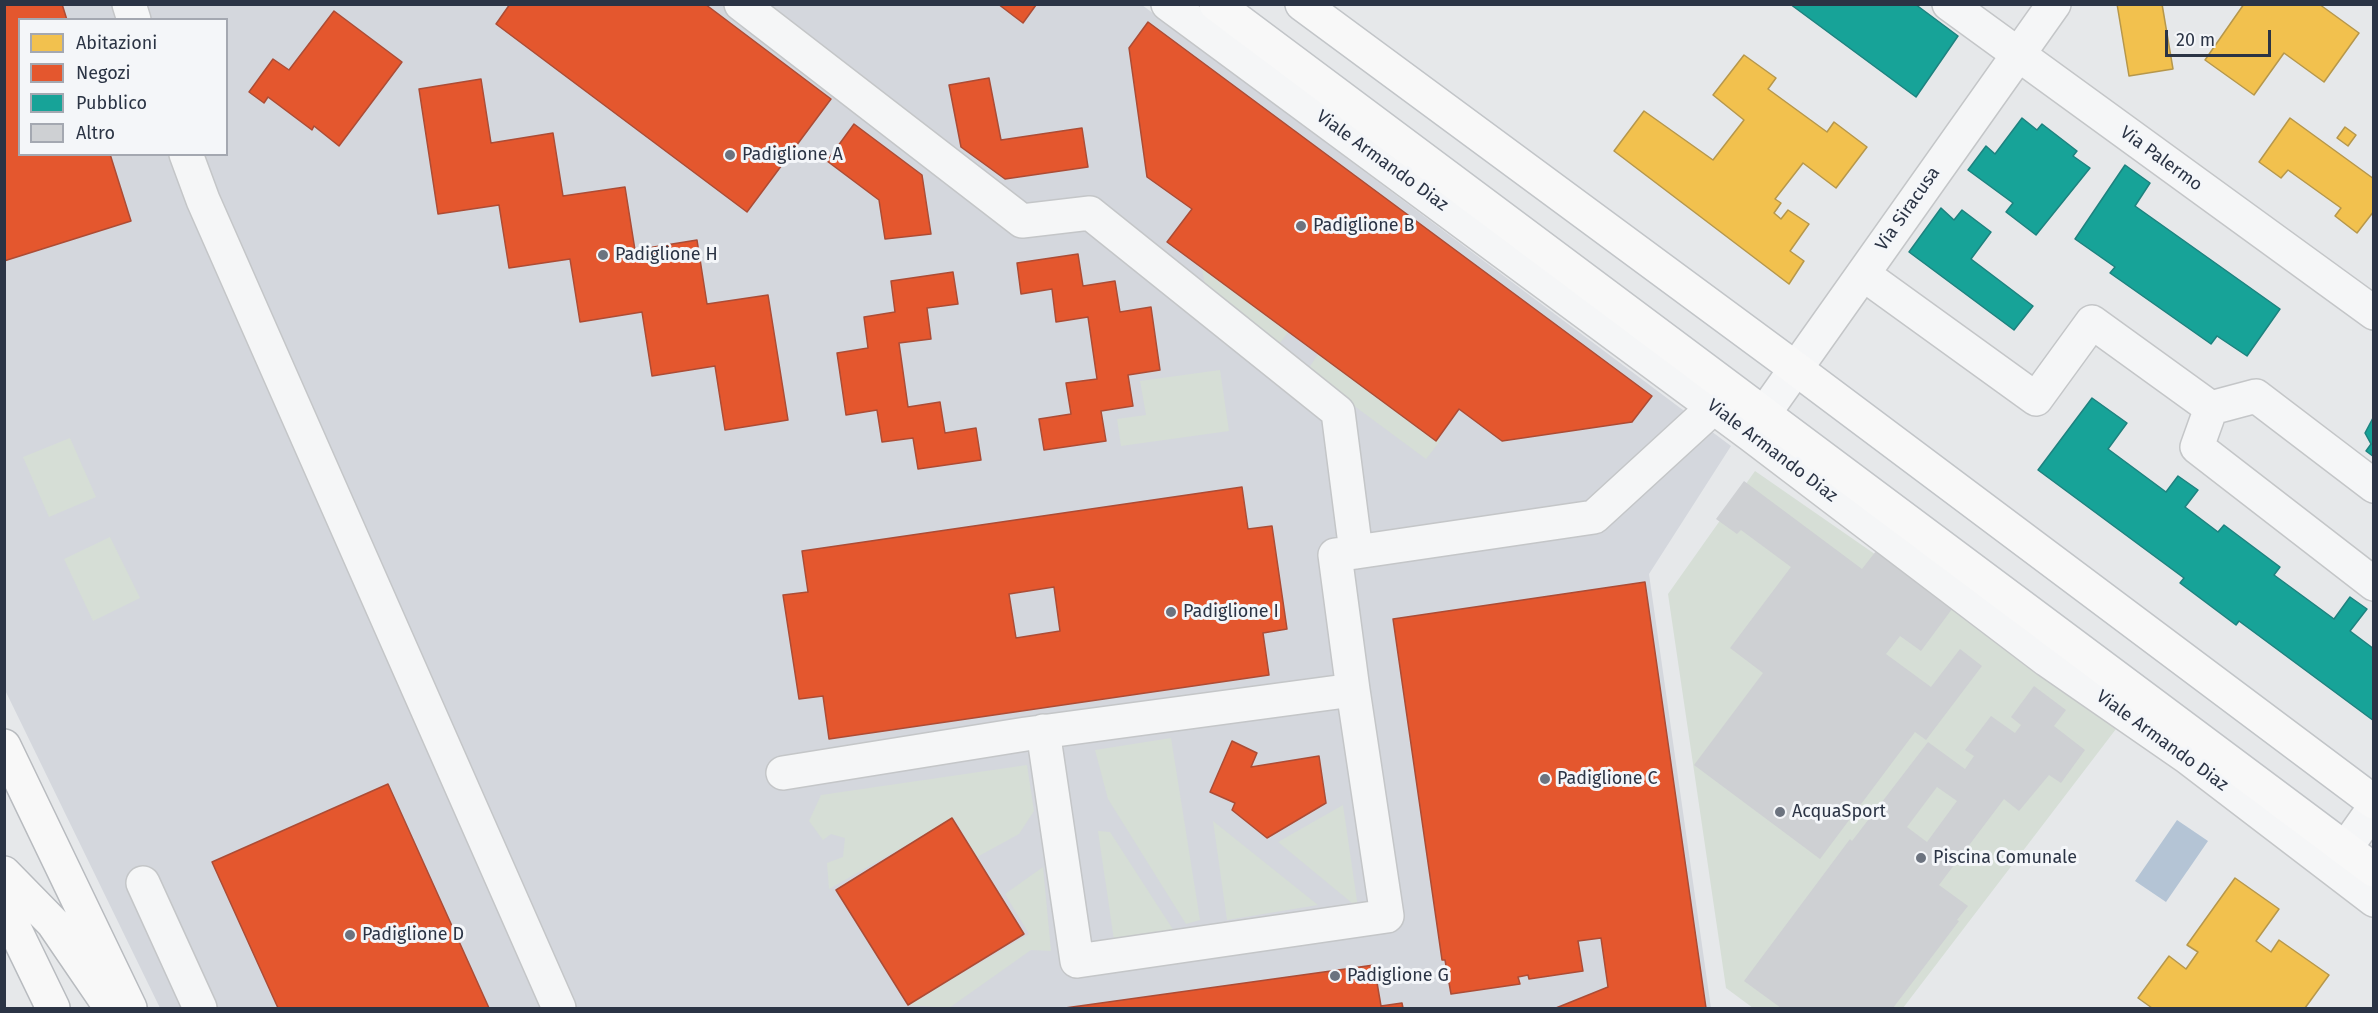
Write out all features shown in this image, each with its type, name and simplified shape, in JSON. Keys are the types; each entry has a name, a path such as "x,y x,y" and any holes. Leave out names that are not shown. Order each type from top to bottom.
{"main road":[{"name":"Viale Armando Diaz","path":"1216,4 2373,870"},
{"path":"1302,4 1795,368 2373,802"},
{"path":"4,746 130,1008"},
{"path":"4,873 53,923 111,1008"},
{"path":"4,908 53,1008"}],"street":[{"path":"741,4 1022,221 1090,213 1338,412 1356,552"},
{"name":"Viale Armando Diaz","path":"1168,4 1714,407 2047,660 2187,757 2373,900"},
{"name":"Via Palermo","path":"1949,4 2373,313"},
{"name":"Via Siracusa","path":"1764,415 2054,4"},
{"path":"187,156 203,200 559,1008"},
{"path":"1863,273 2036,399 2092,322 2211,408"},
{"path":"2211,408 2256,396 2373,486"},
{"path":"1043,731 1077,960 1387,916 1335,555 1594,517 1714,407"},
{"path":"2211,408 2197,447 2373,584"},
{"path":"783,773 1043,731 1353,690"},
{"path":"2345,849 2373,808"},
{"path":"143,883 200,1008"}],"shaded area":[{"path":"5,5 1142,5 1731,446 1649,574 1711,1008 160,1008 5,690"},
{"path":"1201,262 1290,330 1276,348 1207,298"},
{"path":"1320,351 1441,440 1426,459 1307,371"},
{"path":"1220,370 1229,431 1121,446 1117,419 1146,415 1140,381"},
{"path":"70,438 96,497 49,517 23,457"},
{"path":"1755,471 1993,636 2116,729 1903,1008 1753,1008 1726,988 1668,594"},
{"path":"110,537 140,598 93,621 64,559"},
{"path":"1171,738 1200,920 1186,924 1108,799 1095,750"},
{"path":"1027,765 1034,811 1019,834 977,857 954,818 829,889 827,863 843,857 845,838 831,834 823,840 809,821 821,795"},
{"path":"1343,805 1358,908 1278,842"},
{"path":"1213,821 1318,905 1227,920"},
{"path":"1098,831 1110,832 1174,931 1114,940"},
{"path":"1043,867 1051,951 1031,950 949,1008 908,1005 1029,934 1005,894"}],"water":[{"path":"2177,820 2208,841 2166,902 2135,881"}],"building: Abitazioni":[{"path":"2117,4 2162,4 2173,69 2129,76"},
{"path":"2244,4 2319,4 2359,33 2324,82 2284,53 2254,95 2205,60"},
{"path":"1744,55 1776,78 1768,89 1827,132 1834,122 1867,147 1836,188 1803,163 1775,199 1781,203 1774,213 1781,219 1788,210 1809,224 1790,251 1804,261 1789,284 1614,151 1644,111 1713,160 1744,120 1713,95"},
{"path":"2290,118 2374,179 2374,211 2357,233 2335,216 2341,208 2288,170 2281,178 2259,162"},
{"path":"2345,127 2356,135 2348,146 2337,138"},
{"path":"2235,878 2279,909 2256,941 2271,952 2279,940 2329,975 2305,1008 2152,1008 2138,998 2169,956 2186,969 2198,952 2187,945"}],"building: Negozi":[{"path":"4,4 62,4 66,18 18,18 18,156 111,156 131,221 4,261"},
{"name":"Padiglione A","path":"510,4 705,4 831,99 747,212 496,24"},
{"path":"998,4 1035,4 1036,5 1023,23"},
{"path":"334,11 402,62 339,146 314,126 312,130 268,97 264,103 249,92 273,59 289,70"},
{"name":"Padiglione B","path":"1148,22 1652,396 1632,422 1502,441 1459,409 1436,441 1167,242 1192,209 1147,177 1129,48"},
{"path":"989,78 1001,140 1082,128 1088,167 1005,179 961,147 949,85"},
{"name":"Padiglione H","path":"481,79 491,143 553,133 563,196 625,187 635,250 697,240 707,304 768,295 788,420 725,430 715,366 652,376 642,312 580,322 570,259 509,268 499,205 438,214 419,89"},
{"path":"854,124 922,175 931,234 885,239 879,200 827,161"},
{"path":"1078,254 1083,286 1115,281 1120,312 1151,307 1160,370 1128,375 1133,406 1101,411 1106,441 1044,450 1039,419 1071,414 1066,383 1097,379 1088,317 1056,322 1052,289 1021,294 1017,263"},
{"path":"953,272 958,304 927,308 931,339 899,343 908,407 940,402 945,433 976,428 981,460 918,469 913,438 882,442 877,410 846,415 837,353 868,348 864,317 895,312 891,281"},
{"name":"Padiglione I","path":"1242,487 1248,529 1272,526 1287,629 1263,633 1269,675 829,739 823,696 799,699 783,595 808,592 802,551","holes":["1054,587 1060,631 1016,638 1009,594"]},
{"name":"Padiglione C","path":"1645,582 1706,1008 1556,1008 1608,987 1601,938 1578,941 1583,971 1529,979 1528,975 1518,977 1520,984 1451,994 1445,960 1442,960 1393,619"},
{"path":"1232,741 1257,753 1251,767 1319,756 1326,803 1267,838 1232,810 1235,803 1210,792"},
{"name":"Padiglione D","path":"388,784 489,1008 278,1008 212,862"},
{"path":"952,818 1024,934 908,1005 836,890"},
{"name":"Padiglione G","path":"1374,965 1381,1006 1402,1003 1403,1008 1065,1008"}],"building: Pubblico":[{"path":"1790,4 1915,4 1958,36 1916,97"},
{"path":"2022,118 2037,130 2042,124 2077,151 2073,156 2090,168 2036,235 2006,212 2013,203 1968,170 1986,146 1995,154"},
{"path":"2125,165 2150,183 2135,206 2280,309 2247,356 2217,336 2211,344 2110,273 2115,267 2075,239"},
{"path":"1941,208 1954,220 1962,210 1991,232 1971,259 2033,306 2014,330 1909,252"},
{"path":"2092,398 2127,423 2108,449 2166,492 2178,476 2198,490 2185,507 2218,532 2224,525 2280,567 2274,575 2334,619 2350,597 2367,609 2350,631 2374,649 2374,721 2239,621 2236,625 2180,583 2184,578 2038,470"},
{"path":"2374,416 2374,457 2366,451 2371,444 2365,433"}],"building: Altro":[{"path":"1744,481 1862,569 1876,551 1952,609 1921,651 1900,636 1886,654 1931,687 1960,649 1982,666 1926,740 1915,732 1820,859 1694,765 1763,673 1730,648 1791,567 1741,530 1737,534 1716,519"},
{"name":"Piscina Comunale","path":"2034,686 2066,710 2054,726 2085,750 2061,783 2049,775 2019,811 2004,799 1939,885 1968,906 1893,1008 1781,1008 1744,981 1850,839 1852,841 1928,742 1965,769 1974,756 1965,750 1991,716 2015,733 2021,725 2011,717","holes":["1937,787 1957,801 1927,842 1907,827"]}],"place":[{"name":"Padiglione A","path":"730,155"},
{"name":"Padiglione B","path":"1301,226"},
{"name":"Padiglione H","path":"603,255"},
{"name":"Padiglione I","path":"1171,612"},
{"name":"Padiglione C","path":"1545,779"},
{"name":"AcquaSport","path":"1780,812"},
{"name":"Piscina Comunale","path":"1921,858"},
{"name":"Padiglione D","path":"350,935"},
{"name":"Padiglione G","path":"1335,976"}]}
